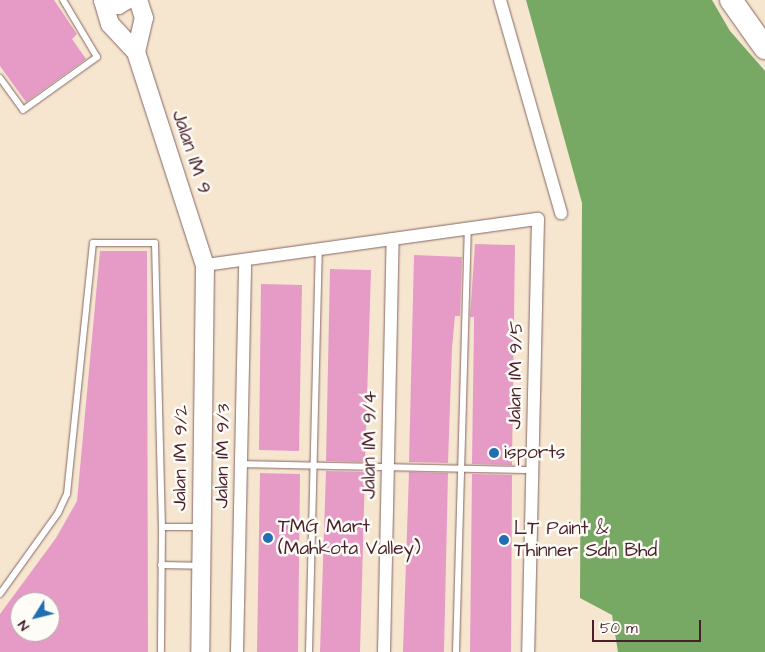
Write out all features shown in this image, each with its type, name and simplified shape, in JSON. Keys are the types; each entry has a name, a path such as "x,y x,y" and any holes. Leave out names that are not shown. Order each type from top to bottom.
{"highway":[{"path":"732,0 765,48"},
{"path":"748,0 765,25"}],"street":[{"path":"103,0 118,5 128,0"},
{"name":"Jalan IM 9","path":"103,0 110,24 136,52 205,265"},
{"path":"136,52 144,18 138,0"},
{"path":"500,0 561,213"},
{"name":"Jalan IM 9/5","path":"468,228 538,219 528,652"},
{"path":"205,265 245,261 468,228"},
{"name":"Jalan IM 9/4","path":"384,652 394,239"},
{"name":"Jalan IM 9/3","path":"237,652 245,261"},
{"name":"Jalan IM 9/2","path":"200,652 205,265"}],"lane":[{"path":"0,78 23,110 97,57 63,0"},
{"path":"456,652 468,228"},
{"path":"0,594 58,512 67,494 93,243 155,242 162,527 161,652"},
{"path":"310,652 319,249"},
{"path":"241,464 533,470"},
{"path":"162,527 202,527"},
{"path":"161,565 201,566"}],"green space":[{"path":"526,0 712,0 730,31 765,71 765,652 618,652 612,615 580,598 582,203"}],"building":[{"path":"0,0 54,0 77,34 72,39 86,59 26,102 0,66"},
{"path":"475,244 515,245 512,465 472,464 474,317 470,317"},
{"path":"100,251 147,251 148,652 0,652 0,614 10,600 10,642 60,642 60,592 16,592 56,538 77,501"},
{"path":"414,255 462,257 460,316 455,316 452,348 448,463 409,462"},
{"path":"330,269 371,270 365,462 326,461"},
{"path":"261,284 302,285 299,451 259,450"},
{"path":"326,471 365,472 360,652 320,652"},
{"path":"409,472 448,473 444,652 403,652"},
{"path":"260,473 300,474 298,652 257,652"},
{"path":"472,474 512,475 511,652 470,652"}],"place":[{"name":"isports","path":"494,453"},
{"name":"TMG Mart (Mahkota Valley)","path":"268,538"},
{"name":"LT Paint & Thinner Sdn Bhd","path":"504,540"}]}
